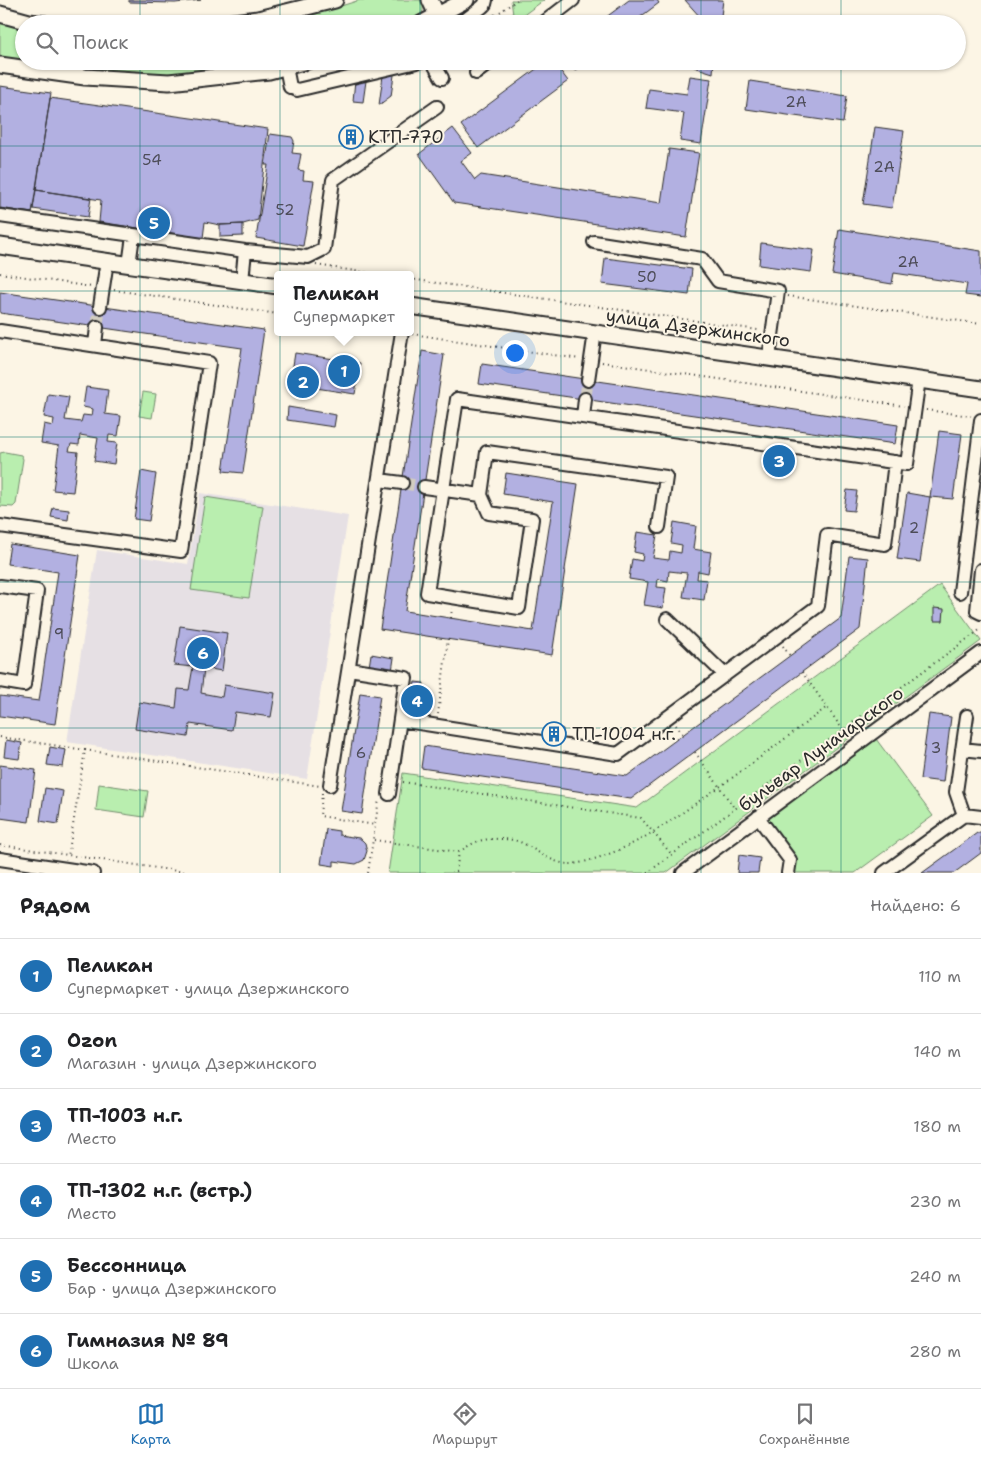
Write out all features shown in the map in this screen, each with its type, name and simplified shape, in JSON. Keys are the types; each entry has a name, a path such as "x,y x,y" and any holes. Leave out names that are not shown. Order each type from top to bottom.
{"main road":[{"path":"274,15 335,0"},
{"path":"430,0 437,15 466,0"},
{"path":"0,14 15,18"},
{"path":"0,66 15,68"},
{"path":"31,70 85,77 169,82 273,70"},
{"path":"0,246 274,285"},
{"name":"улица Дзержинского","path":"414,307 981,388"}],"street":[{"path":"472,15 485,4 486,0"},
{"path":"554,15 573,0"},
{"path":"287,70 290,87 297,90 382,70"},
{"path":"437,70 442,78"},
{"path":"476,73 480,70"},
{"path":"0,216 133,236 308,257 324,249 333,180 437,107"},
{"path":"129,264 133,236"},
{"path":"594,242 702,259 718,282 778,290 769,358"},
{"path":"242,281 246,251"},
{"path":"100,307 107,261"},
{"path":"95,346 97,327"},
{"path":"0,330 209,363 181,552 0,526"},
{"path":"588,380 595,332"},
{"path":"330,785 401,336"},
{"path":"659,527 666,477 487,452 481,495 488,512 532,519 519,608 427,593 457,399 906,464 918,380"},
{"path":"583,417 585,399"},
{"path":"960,592 978,423"},
{"path":"400,720 618,754 818,606 827,535 885,544 895,462"},
{"path":"379,480 402,483"},
{"path":"424,487 481,495"},
{"path":"981,570 976,611 981,613"},
{"path":"0,586 37,591 24,685 0,681"},
{"path":"667,619 725,675"},
{"name":"бульвар Луначарского","path":"683,873 981,653"},
{"path":"349,669 406,678 391,781 384,795"},
{"path":"964,815 956,792 967,716"},
{"path":"962,749 981,751"},
{"path":"884,873 964,815 981,818"},
{"path":"758,816 790,860 788,873"},
{"path":"0,859 93,873"}],"path":[{"path":"500,12 517,0"},
{"path":"315,265 350,271"},
{"path":"0,273 274,313"},
{"path":"414,280 758,330"},
{"path":"784,295 981,324"},
{"path":"414,334 914,408 978,423"},
{"path":"647,873 981,629"},
{"path":"436,726 448,639"},
{"path":"802,672 843,730"},
{"path":"373,840 459,852 478,841 491,838 518,841 559,863 576,864 612,854 654,833 827,707"},
{"path":"0,737 323,786 320,816 375,825"},
{"path":"67,864 85,750"},
{"path":"695,752 735,809"},
{"path":"391,781 641,818 672,855"},
{"path":"368,873 375,825 384,795"},
{"path":"0,845 191,873"},
{"path":"456,873 459,852"}],"shaded area":[{"path":"200,493 348,516 307,779 67,742 97,550 188,564"}],"green space":[{"path":"360,0 422,0 423,6 421,15 312,15"},
{"path":"511,0 544,0 524,15 513,15"},
{"path":"0,19 15,22 15,62 0,60"},
{"path":"90,70 213,70 157,74"},
{"path":"143,392 156,394 152,418 139,416"},
{"path":"0,453 21,455 23,459 16,504 13,507 0,506"},
{"path":"205,497 263,506 249,598 191,590"},
{"path":"940,585 981,641 666,873 388,873 403,773 637,808"},
{"path":"876,739 933,816 855,873 793,873 766,819"},
{"path":"99,784 148,791 144,817 96,810"}],"building":[{"path":"129,0 201,0 175,3 129,2"},
{"path":"629,0 657,0 659,3 643,15 609,15"},
{"path":"685,0 723,0 721,15 698,15"},
{"path":"384,70 395,70 391,96 379,105"},
{"path":"535,70 560,70 568,81 478,148 461,125"},
{"path":"690,76 711,79 701,144 680,141 684,113 646,108 649,89 687,94"},
{"path":"355,80 366,81 363,102 353,101"},
{"path":"750,81 847,96 843,123 746,109"},
{"path":"0,86 51,93 32,213 0,208"},
{"path":"50,98 268,129 258,220 243,224 220,225 205,222 203,238 99,222 101,200 36,190"},
{"path":"875,127 904,131 892,208 863,204"},
{"path":"453,128 472,153 461,161 475,180 481,175 661,203 669,149 699,153 686,237 454,203 419,154"},
{"path":"270,134 292,137 294,141 292,153 301,154 298,170 304,171 303,180 314,181 303,246 256,238 268,165 265,165"},
{"path":"36,190 91,198 88,217 33,209"},
{"path":"243,224 243,236 220,237 220,225"},
{"path":"839,229 981,251 981,297 965,295 967,284 894,273 892,284 832,274"},
{"path":"761,243 814,250 811,272 759,265"},
{"path":"605,258 692,269 689,295 602,284"},
{"path":"0,292 264,330 243,473 223,471 242,348 0,313"},
{"path":"422,351 444,355 405,611 533,631 553,502 503,494 506,473 578,484 552,655 380,629"},
{"path":"295,353 360,363 355,394 290,384"},
{"path":"482,364 898,425 895,444 479,384"},
{"path":"86,387 108,390 105,414 121,416 118,436 109,435 108,442 117,443 114,464 94,461 98,438 80,435 79,445 71,444 69,451 78,452 73,492 53,490 59,446 41,443 44,424 53,426 54,419 44,417 48,394 69,397 65,420 81,422 83,415 92,416 93,409 83,407"},
{"path":"288,407 336,415 334,427 287,420"},
{"path":"939,431 962,434 953,499 930,497"},
{"path":"776,453 785,454 783,469 774,467"},
{"path":"141,471 156,474 149,521 134,519"},
{"path":"847,490 857,491 854,511 844,510"},
{"path":"907,493 930,497 920,562 897,559"},
{"path":"53,508 69,510 68,520 51,517"},
{"path":"674,522 696,526 693,549 711,552 708,573 698,571 697,579 707,580 704,600 683,597 687,573 669,571 668,581 658,579 657,587 666,588 663,608 644,605 648,582 629,579 632,559 642,561 643,554 634,552 637,532 657,535 653,558 669,560 670,551 681,553 682,545 671,543"},
{"path":"10,544 80,555 55,724 0,716 0,696 39,701 58,572 7,564"},
{"path":"849,556 868,558 860,629 631,799 421,768 424,746 627,776 841,618"},
{"path":"934,608 944,609 943,621 934,621"},
{"path":"180,626 227,633 222,671 204,668 201,693 222,697 224,685 275,693 271,717 235,712 232,730 190,724 188,737 135,729 139,702 176,708 178,689 189,690 193,667 174,665"},
{"path":"371,654 394,658 392,671 369,667"},
{"path":"415,682 424,683 422,696 413,694"},
{"path":"360,693 380,696 362,814 341,811"},
{"path":"413,694 422,696 420,708 411,707"},
{"path":"929,714 951,717 943,782 920,779"},
{"name":"ТП-1004 н.г.","path":"547,726 563,729 562,741 546,738"},
{"path":"6,740 22,743 19,759 4,757"},
{"path":"50,747 66,750 63,767 47,765"},
{"path":"0,765 36,770 29,822 0,818"},
{"path":"45,788 63,791 58,824 40,821"},
{"path":"326,829 339,831 339,835 362,840 367,851 364,860 356,864 334,861 334,866 321,864"},
{"path":"977,833 981,833 981,853 954,873 922,873"},
{"path":"739,855 760,858 758,873 737,873"}],"tunnel":[{"path":"97,327 100,307"},
{"path":"585,399 588,380"},
{"path":"402,483 424,487"}],"place":[{"name":"КТП-770","path":"351,137"},
{"name":"Бессонница","path":"154,223"},
{"name":"Пеликан","path":"344,371"},
{"name":"Ozon","path":"303,382"},
{"name":"ТП-1003 н.г.","path":"779,461"},
{"name":"Гимназия № 89","path":"203,653"},
{"name":"ТП-1302 н.г. (встр.)","path":"417,701"},
{"name":"ТП-1004 н.г.","path":"554,734"}]}
